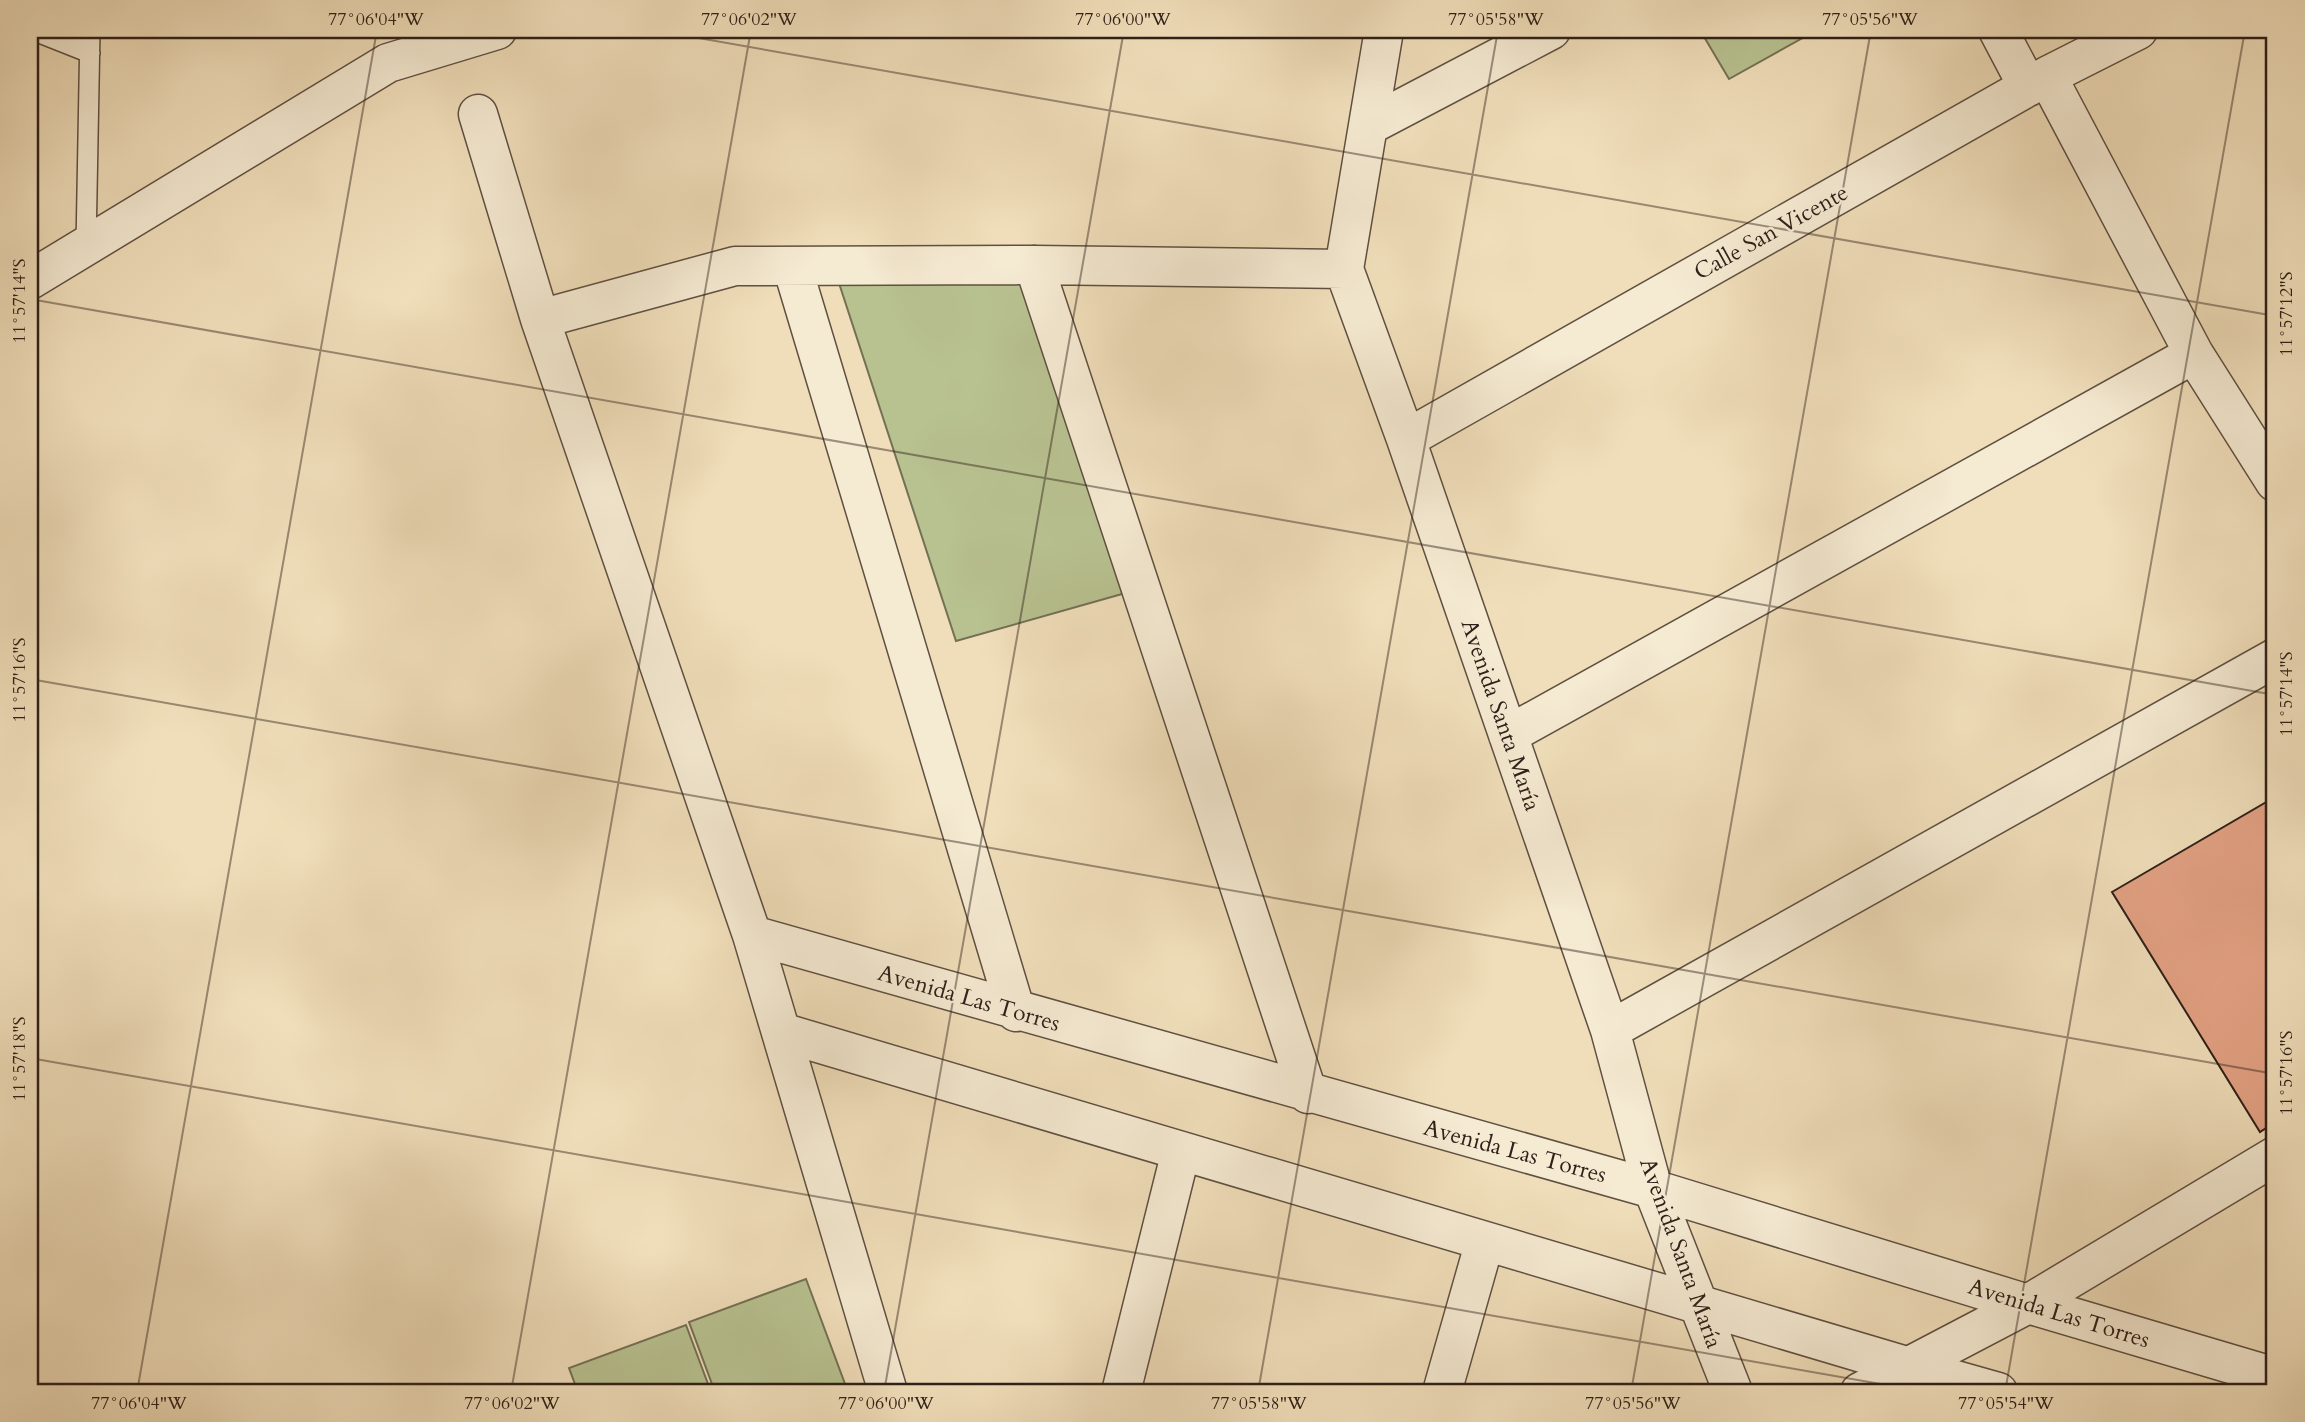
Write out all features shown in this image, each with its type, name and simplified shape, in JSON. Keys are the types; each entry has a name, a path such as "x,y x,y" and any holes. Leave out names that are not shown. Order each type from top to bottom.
{"street":[{"path":"30,280 86,246 387,47 497,30"},
{"path":"540,319 735,266 1034,265 1343,270 1370,125 1384,30"},
{"path":"1370,125 1552,30"},
{"path":"1998,30 2038,81 2194,355 2275,482"},
{"name":"Calle San Vicente","path":"1406,439 2038,81 2138,30"},
{"path":"478,114 540,319 752,935 888,1392"},
{"path":"1034,265 1308,1094"},
{"path":"792,266 1016,1012"},
{"name":"Avenida Santa María","path":"1343,270 1406,439 1610,1030 1653,1189 1732,1392"},
{"path":"1508,735 2194,355"},
{"path":"1610,1030 2275,658"},
{"name":"Avenida Las Torres","path":"752,935 1016,1012 1653,1189 2275,1377"},
{"path":"781,1032 1998,1392"},
{"path":"1121,1392 1181,1151"},
{"path":"1860,1392 2028,1304 2275,1156"},
{"path":"1442,1392 1485,1241"}],"lane":[{"path":"32,30 90,53"},
{"path":"86,246 90,30"}],"green space":[{"path":"1700,30 1817,30 1729,79"},
{"path":"837,277 1025,279 1129,592 956,641"},
{"path":"806,1279 848,1392 715,1392 689,1322"},
{"path":"686,1325 711,1392 578,1392 569,1368"}],"building":[{"path":"2275,797 2275,1122 2260,1132 2112,892"}]}
